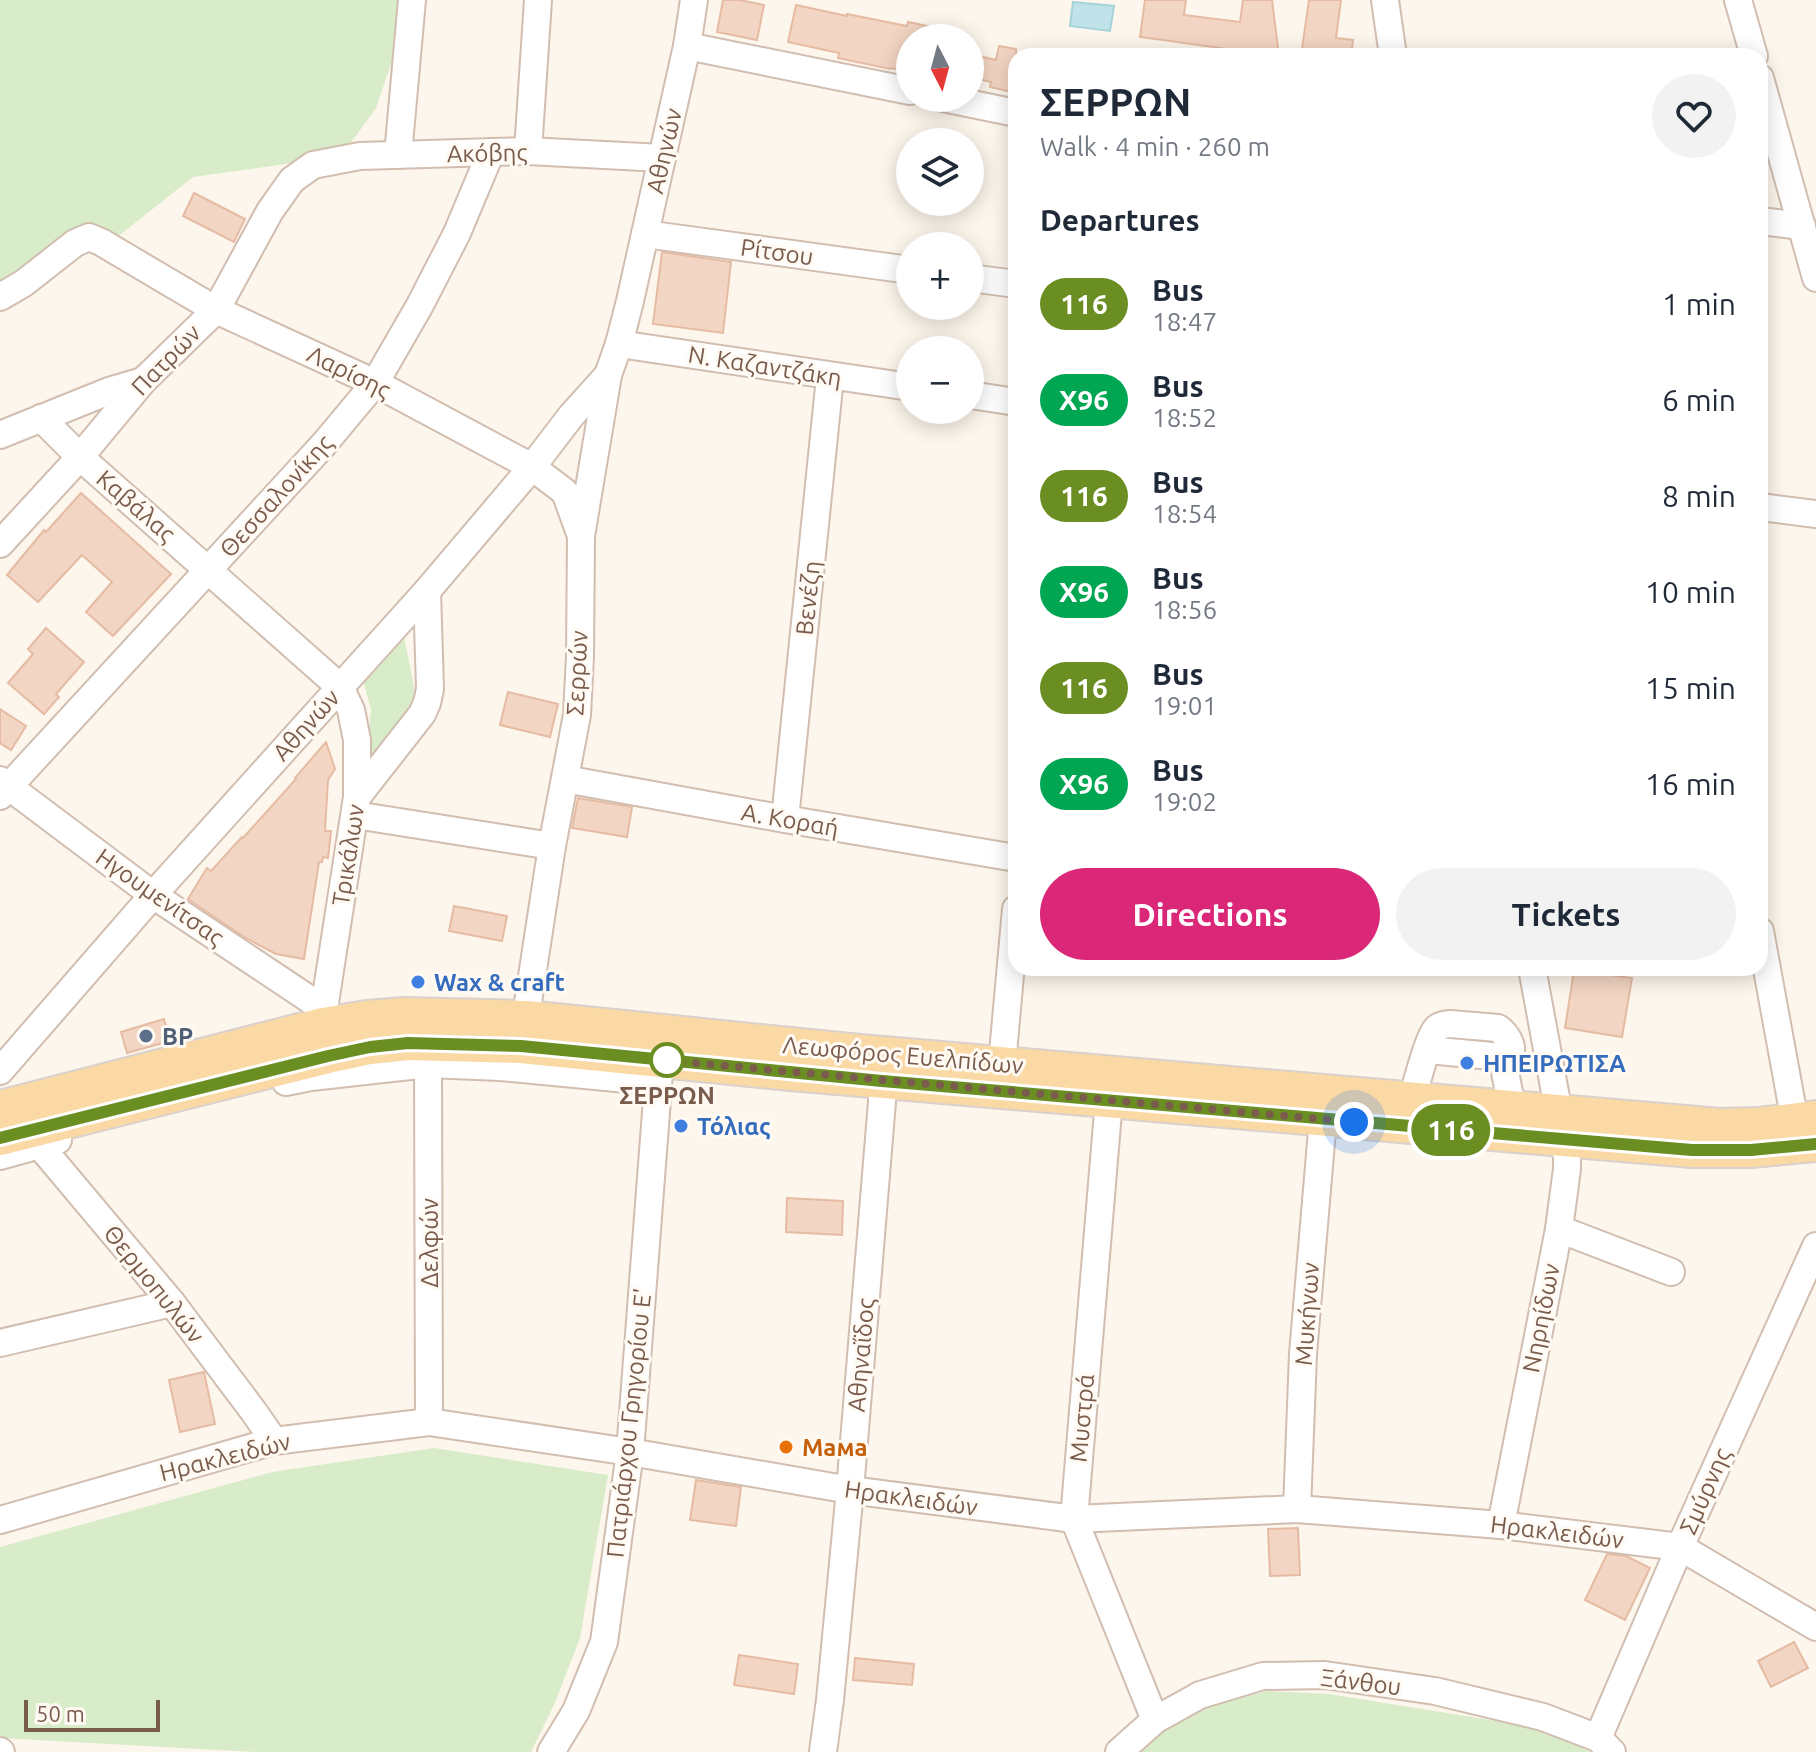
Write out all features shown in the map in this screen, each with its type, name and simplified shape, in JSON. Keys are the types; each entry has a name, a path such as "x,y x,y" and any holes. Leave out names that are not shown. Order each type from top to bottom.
{"main road":[{"name":"Λεωφόρος Ευελπίδων","path":"0,1108 323,1017 404,1015 524,1032 882,1067 1109,1100 1323,1119 1561,1125 1692,1150 1751,1150 1809,1128"},
{"name":"Λεωφόρος Ευελπίδων","path":"23,1138 370,1047 524,1032 659,1071 1002,1064 1512,1107 1561,1125"}],"street":[{"path":"398,155 412,0"},
{"path":"528,151 538,0"},
{"name":"Αθηνών","path":"630,301 687,46 694,0"},
{"path":"1385,0 1392,48"},
{"path":"1738,0 1752,48"},
{"path":"687,46 896,88"},
{"path":"984,106 1008,111"},
{"path":"1768,106 1816,278"},
{"name":"Ακόβης","path":"313,165 360,156 528,151 662,158"},
{"name":"Θεσσαλονίκης","path":"3,787 209,570 375,383 457,233 491,152"},
{"name":"Πατρών","path":"0,544 80,457 143,381 216,310 270,211 292,180 313,165"},
{"path":"1768,222 1802,226"},
{"name":"Ρίτσου","path":"645,234 896,268"},
{"name":"Λαρίσης","path":"0,297 24,283 75,243 89,237 216,310 375,383 532,467 565,492 581,536"},
{"path":"984,280 1008,283"},
{"name":"Σερρών","path":"524,1032 552,846 577,715 581,536 608,375 630,301"},
{"name":"Ν. Καζαντζάκη","path":"619,344 896,385"},
{"name":"Αθηνών","path":"0,1071 153,895 427,591 608,375"},
{"name":"Βενέζη","path":"785,819 830,377"},
{"path":"0,435 109,391 143,381"},
{"path":"984,397 1008,401"},
{"name":"Καβάλας","path":"41,418 80,457 340,687"},
{"path":"1768,508 1816,514"},
{"path":"427,591 430,689 427,703 356,806 552,846"},
{"name":"Τρικάλων","path":"323,1017 356,806 357,740 351,710 340,687"},
{"name":"Α. Κοραή","path":"565,779 1008,857"},
{"name":"Ηγουμενίτσας","path":"3,787 323,1017"},
{"path":"1768,963 1809,1128"},
{"path":"1002,1064 1010,976"},
{"name":"Νηρηίδων","path":"1501,1525 1559,1229 1567,1169 1533,976"},
{"path":"1412,1098 1428,1050 1548,1054"},
{"path":"1507,1055 1512,1107"},
{"path":"0,1156 23,1138 311,1077 428,1064 659,1071"},
{"name":"Δελφών","path":"428,1064 429,1422"},
{"name":"Αθηναΐδος","path":"823,1752 850,1490 881,1118 882,1067"},
{"name":"Πατριάρχου Γρηγορίου Ε'","path":"551,1752 576,1711 604,1642 630,1452 659,1071"},
{"name":"Μυστρά","path":"1109,1100 1074,1519 1155,1720"},
{"name":"Μυκήνων","path":"1297,1509 1303,1354 1323,1119"},
{"name":"Θερμοπυλών","path":"23,1138 172,1303 274,1441"},
{"path":"1559,1229 1671,1272"},
{"name":"Σμύρνης","path":"1605,1745 1680,1547 1816,1246"},
{"path":"0,1343 172,1303"},
{"name":"Ηρακλειδών","path":"0,1520 274,1441 429,1422 630,1452 850,1490 1074,1519 1297,1509 1501,1525 1680,1547 1816,1627"},
{"name":"Ξάνθου","path":"1119,1752 1155,1720 1200,1695 1263,1676 1325,1675 1435,1691 1543,1717 1605,1745"}],"green space":[{"path":"0,0 400,0 395,52 376,108 350,144 293,163 193,177 116,238 0,287"},
{"path":"403,632 416,696 361,786 371,709 362,677"},
{"path":"434,1448 608,1475 580,1638 554,1705 531,1752 256,1752 0,1738 0,1547 272,1472"},
{"path":"1267,1691 1329,1694 1547,1729 1590,1752 1134,1752 1160,1731 1208,1707"}],"water":[{"path":"1073,2 1114,6 1110,31 1070,26"}],"building":[{"path":"723,0 764,5 757,40 717,32"},
{"path":"1145,0 1186,0 1184,15 1240,22 1243,0 1272,0 1278,48 1220,48 1140,37"},
{"path":"1309,0 1341,0 1336,38 1353,40 1352,48 1302,48"},
{"path":"796,5 897,24 896,69 838,58 839,53 788,42"},
{"path":"999,46 1010,48 1008,91 990,87 991,82 984,80 984,57 996,60"},
{"path":"194,193 245,219 234,242 183,216"},
{"path":"662,252 731,262 723,333 653,324"},
{"path":"81,493 171,574 113,636 86,612 112,582 82,555 38,602 7,575 44,530 46,532"},
{"path":"46,628 84,662 56,694 59,697 44,714 8,683 33,654 28,649"},
{"path":"508,692 558,704 550,737 500,725"},
{"path":"0,709 26,726 11,750 0,743"},
{"path":"326,742 335,769 328,780 325,831 331,831 328,858 323,857 319,862 304,959 276,954 244,937 188,899 207,868 211,871 243,838"},
{"path":"578,798 632,807 627,837 572,828"},
{"path":"454,906 507,916 502,941 449,931"},
{"path":"1573,976 1632,978 1622,1037 1565,1028"},
{"name":"BP","path":"164,1019 170,1041 127,1053 121,1032"},
{"path":"787,1198 843,1201 842,1235 786,1232"},
{"path":"204,1372 215,1424 180,1432 169,1380"},
{"path":"696,1480 741,1487 736,1526 690,1520"},
{"path":"1298,1528 1300,1575 1270,1576 1268,1529"},
{"path":"1607,1554 1626,1556 1650,1568 1625,1620 1585,1600"},
{"path":"1794,1642 1808,1668 1771,1687 1758,1661"},
{"path":"739,1655 798,1664 794,1694 734,1685"},
{"path":"855,1658 914,1664 912,1685 853,1680"}],"bus line":[{"name":"116","path":"0,1138 328,1056 408,1043 521,1046 791,1073 1692,1150 1751,1150 1816,1144"}],"place":[{"name":"Wax & craft","path":"418,982"},
{"name":"BP","path":"146,1036"},
{"name":"ΣΕΡΡΩΝ","path":"667,1060"},
{"name":"ΗΠΕΙΡΩΤΙΣΑ","path":"1467,1063"},
{"name":"Τόλιας","path":"681,1126"},
{"name":"Мама","path":"786,1447"}],"route":[{"path":"667,1060 660,1060 1354,1122"}]}
